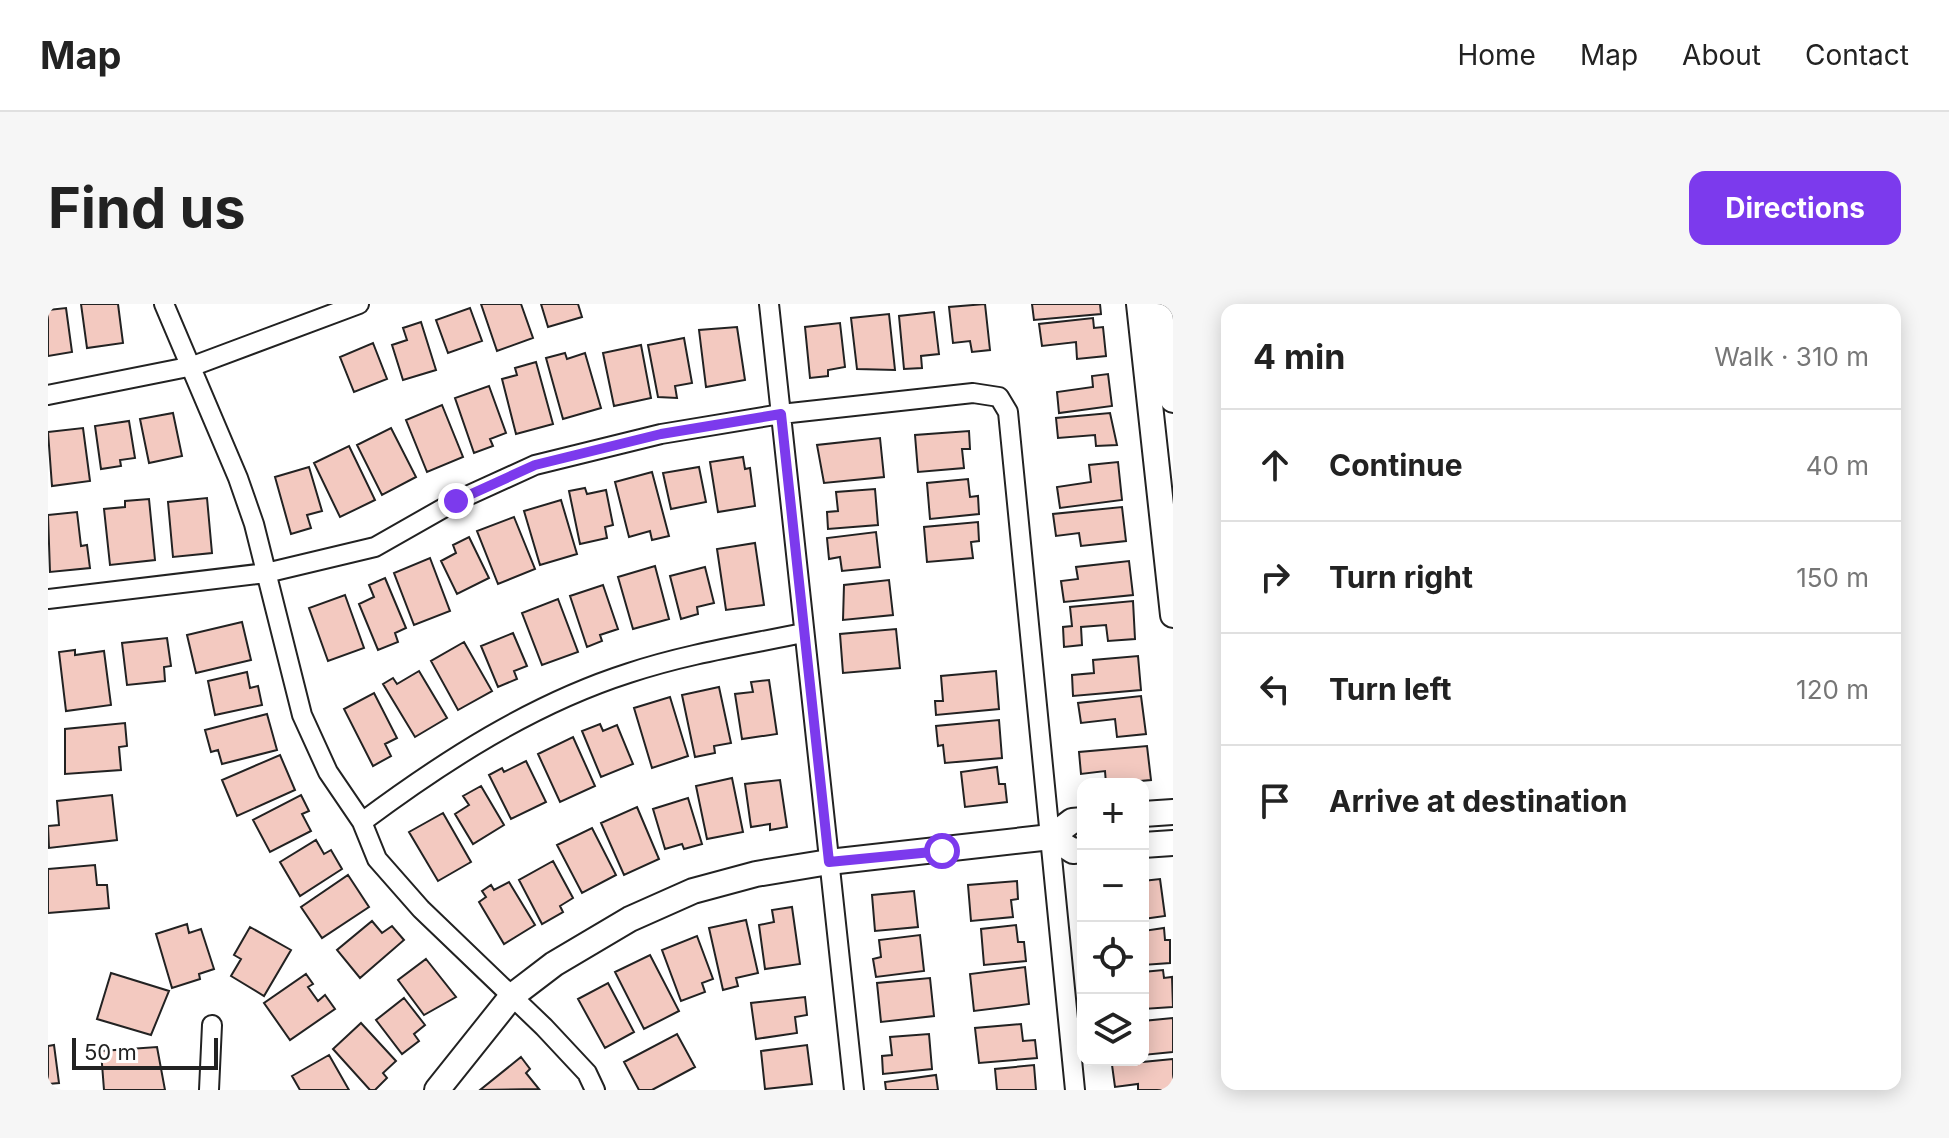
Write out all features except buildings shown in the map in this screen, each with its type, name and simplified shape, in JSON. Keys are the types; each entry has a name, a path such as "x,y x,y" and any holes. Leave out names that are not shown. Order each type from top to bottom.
{"street":[{"path":"164,304 193,366 238,478 302,715 328,772 362,822 377,859 421,909 587,1073 595,1090"},
{"path":"48,395 193,366 359,304"},
{"path":"769,304 854,1090"},
{"path":"1139,304 1173,615"},
{"path":"1163,304 1173,400"},
{"path":"48,599 266,573 375,547 456,501 535,465 661,434 781,414 973,393 999,397 1008,412 1075,1090"},
{"path":"362,822 431,771 517,721 614,679 701,654 803,633"},
{"path":"1149,814 1173,812"},
{"path":"437,1090 512,996 554,964 630,919 693,891 756,874 829,862 1051,837 1077,821"},
{"path":"1051,837 1077,851"},
{"path":"1149,845 1173,843"},
{"path":"209,1090 212,1025"}],"route":[{"path":"456,501 535,465 661,434 781,414 829,862 942,851"}]}
